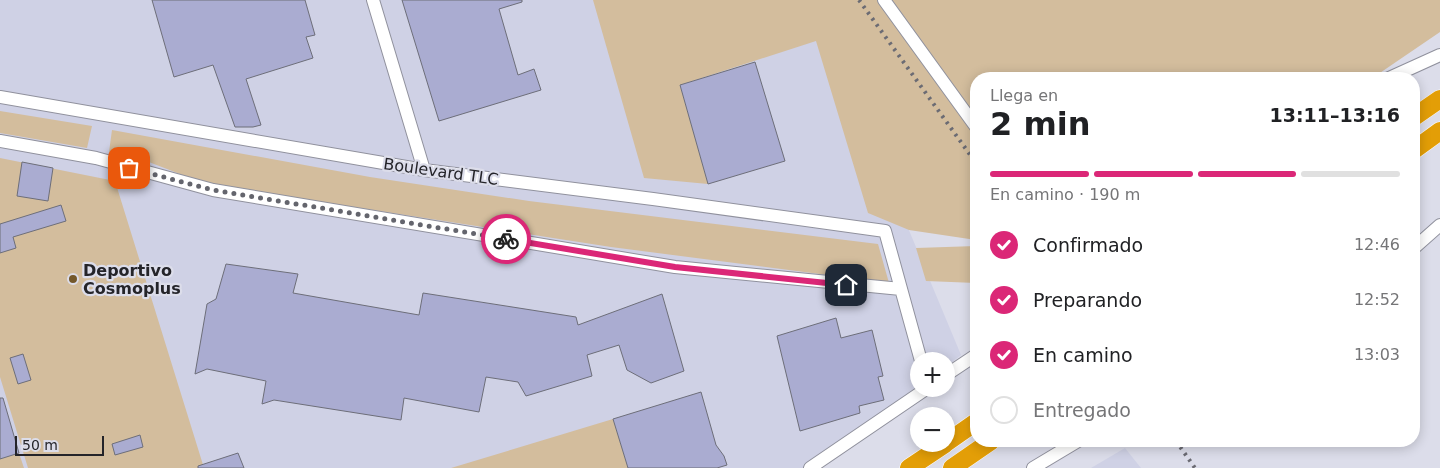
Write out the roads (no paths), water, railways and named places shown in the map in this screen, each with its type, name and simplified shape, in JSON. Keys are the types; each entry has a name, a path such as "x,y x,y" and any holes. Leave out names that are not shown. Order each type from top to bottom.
{"highway":[{"path":"1420,113 1440,99"},
{"path":"1420,146 1440,131"},
{"path":"955,437 970,426"},
{"path":"952,468 982,447"},
{"path":"909,468 933,452"}],"street":[{"path":"373,0 424,170"},
{"path":"884,0 970,119"},
{"path":"1402,72 1440,55"},
{"name":"Boulevard TLC","path":"0,97 424,170 885,231 901,289"},
{"path":"0,141 96,158 213,190 666,265 870,288 901,289 918,352"},
{"path":"1420,243 1440,225"},
{"path":"955,369 970,359"},
{"path":"810,468 914,397"},
{"path":"1034,468 1068,447"}],"railway":[{"path":"859,0 970,155"},
{"path":"1180,447 1195,468"}],"place":[{"name":"Deportivo Cosmoplus","path":"73,279"}]}
